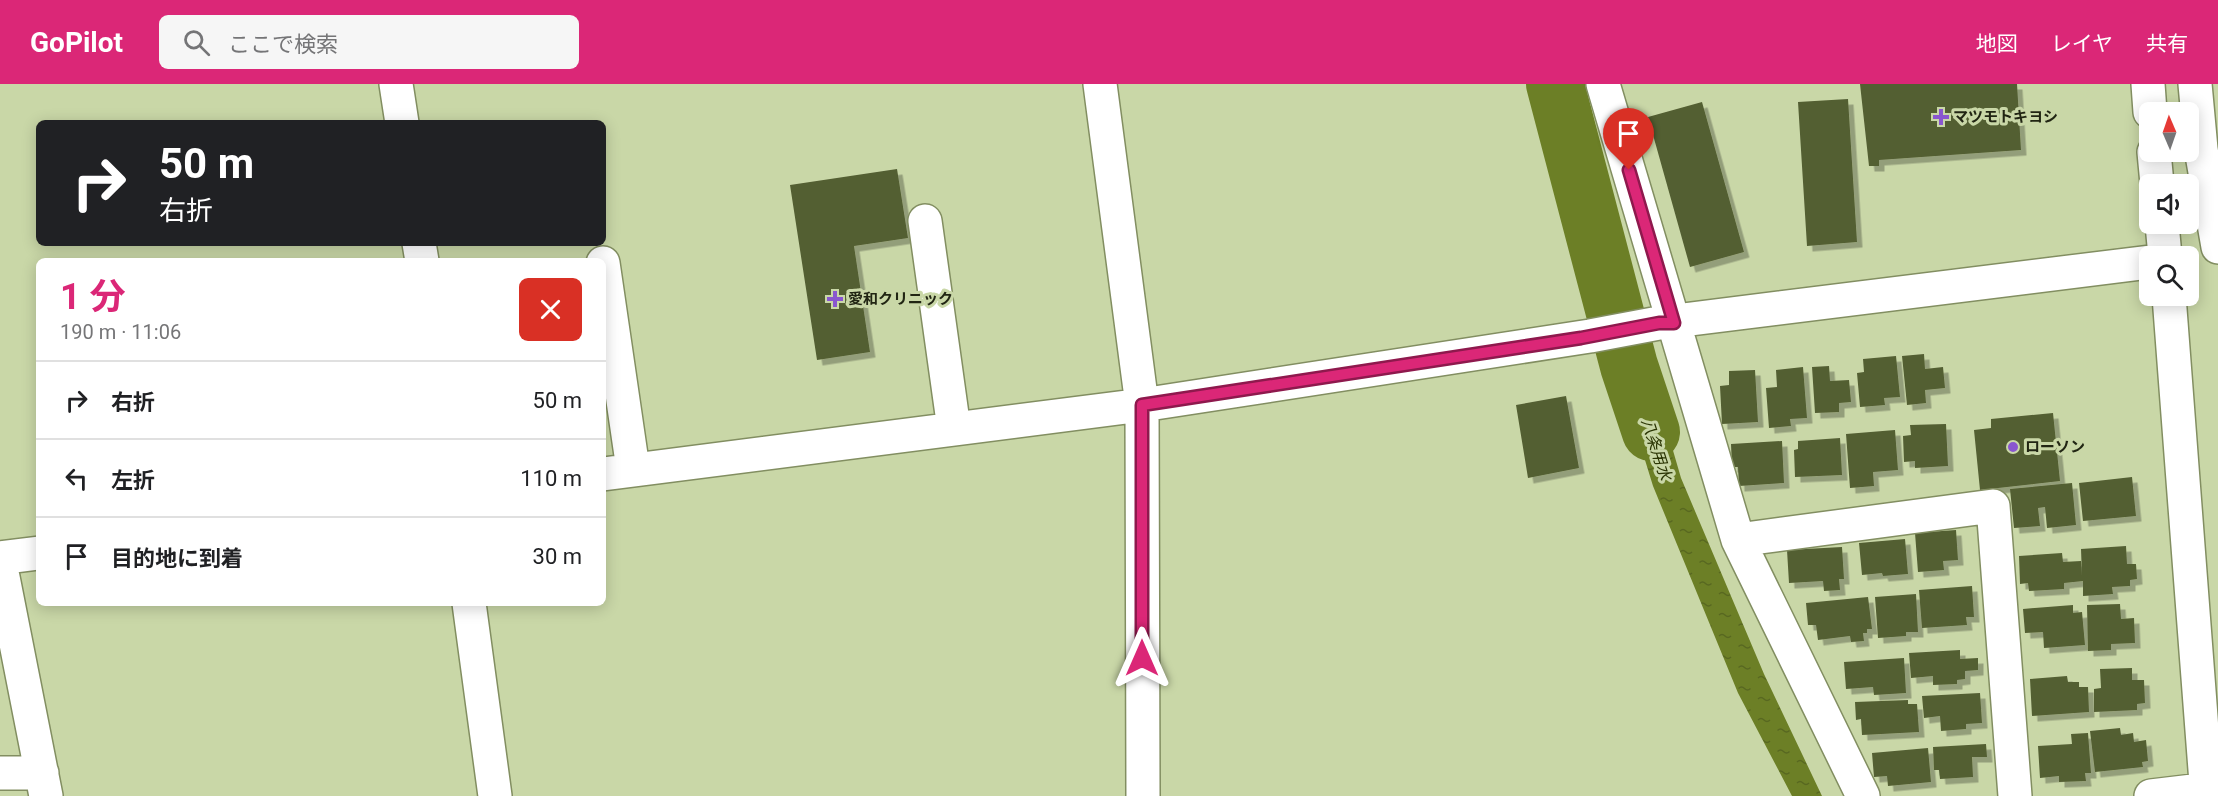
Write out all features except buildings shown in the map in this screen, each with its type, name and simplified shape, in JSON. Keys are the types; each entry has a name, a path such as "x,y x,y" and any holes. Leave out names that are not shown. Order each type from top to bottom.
{"street":[{"path":"396,84 402,120"},
{"path":"1100,84 1142,405 1143,796"},
{"path":"1603,84 1738,540 1863,796"},
{"path":"2148,84 2149,102"},
{"path":"2195,84 2201,149 2218,247"},
{"path":"925,221 954,429"},
{"path":"2199,256 2218,253"},
{"path":"606,304 618,472 1142,405 1590,336 1659,323 1674,323 2139,263"},
{"path":"2151,796 2211,791 2170,306"},
{"path":"1738,540 1993,506 2015,796"},
{"path":"0,773 44,784 0,560 36,554"},
{"path":"470,606 495,796"}],"water":[{"path":"1542,84 1579,84 1634,298 1598,309"},
{"path":"1645,354 1681,478 1764,674 1822,796 1792,796 1738,693 1653,486 1613,356"}],"waterway":[{"name":"八条用水","path":"1555,84 1629,366 1651,432"}],"place":[{"name":"マツモトキヨシ","path":"1941,117"},
{"name":"愛和クリニック","path":"835,299"},
{"name":"ローソン","path":"2013,447"}],"route":[{"path":"1142,658 1142,405 1581,338 1659,323 1674,323 1629,170"}]}
